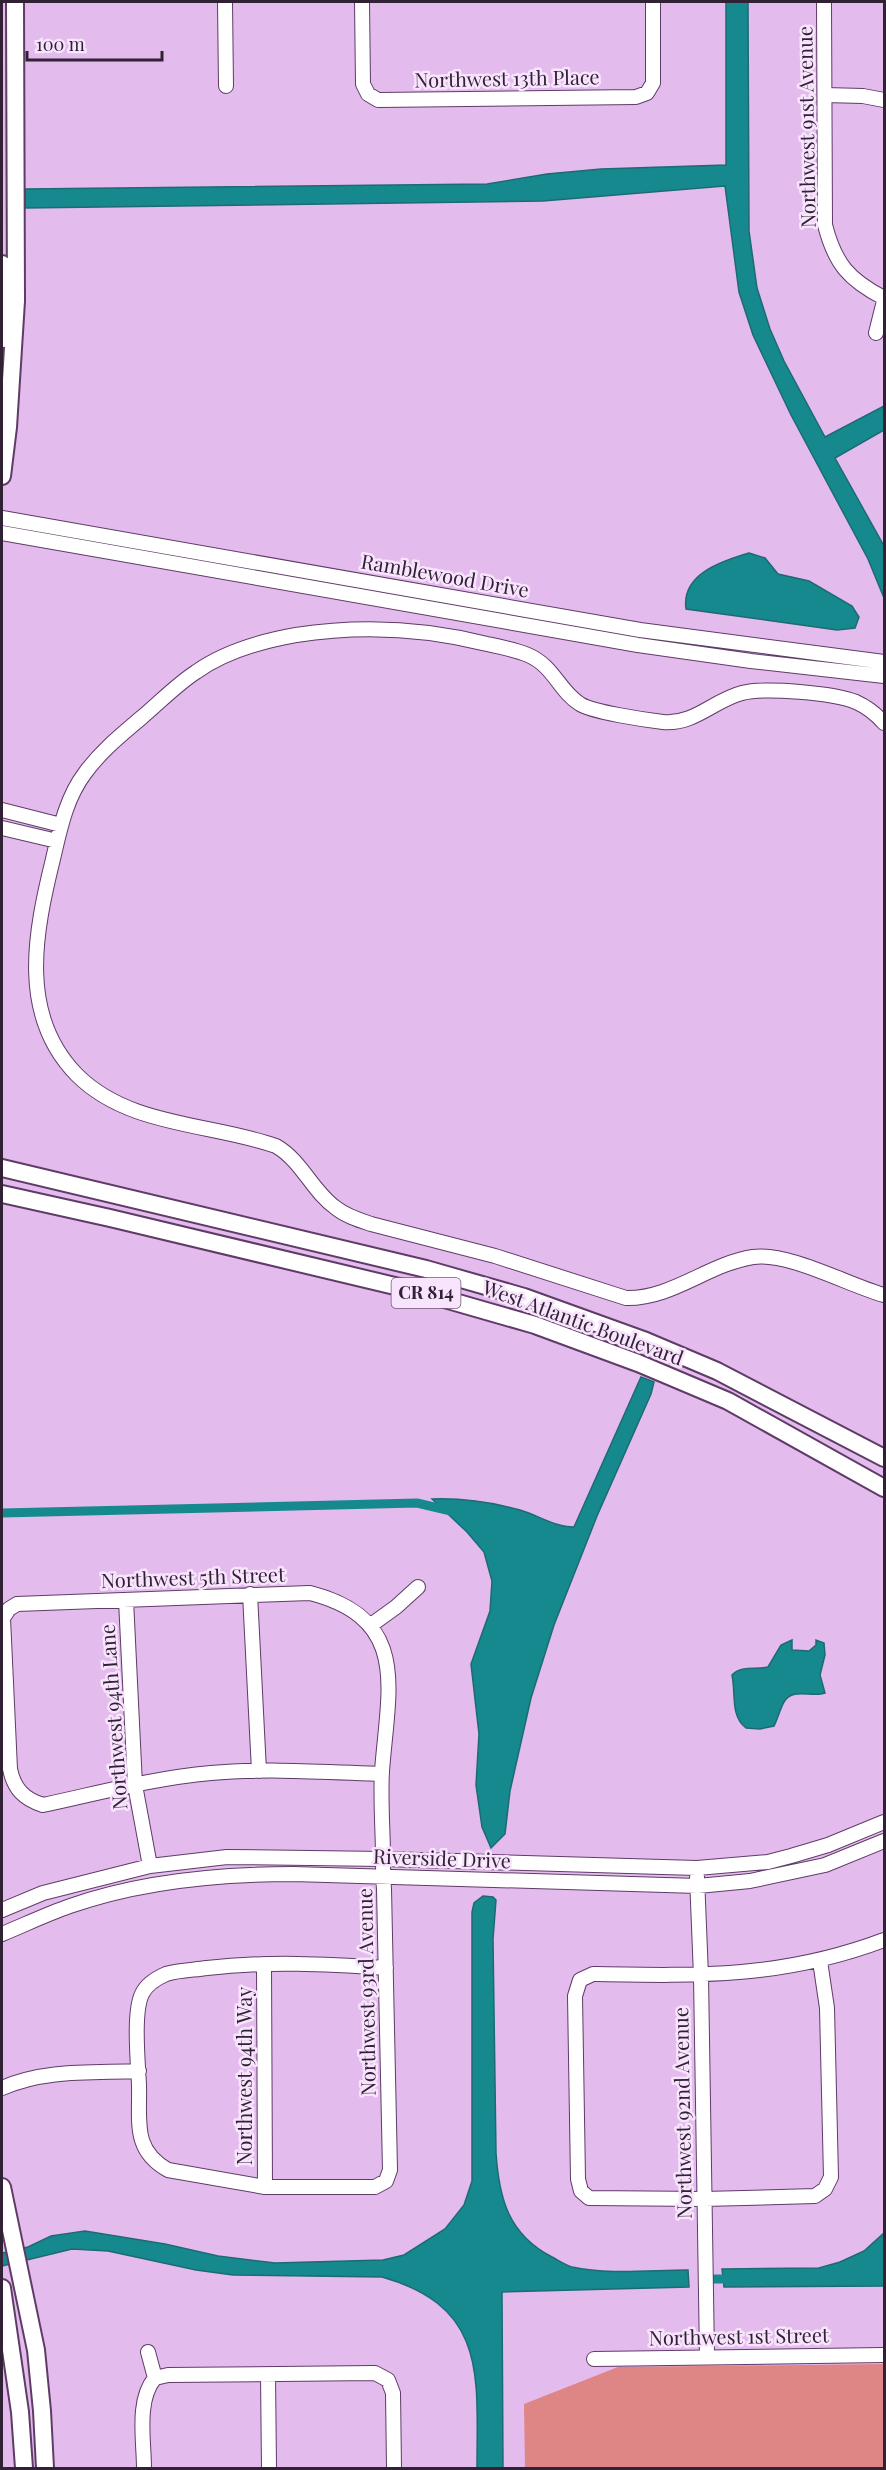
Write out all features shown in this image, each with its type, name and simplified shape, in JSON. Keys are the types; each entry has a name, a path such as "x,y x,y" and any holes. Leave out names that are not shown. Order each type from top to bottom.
{"main road":[{"path":"2,476 11,374 3,349 4,325 9,303 15,2"},
{"path":"2,264 2,277 9,303"},
{"name":"West Atlantic Boulevard","path":"2,1168 426,1269 524,1297 674,1352 774,1399 885,1458"},
{"name":"West Atlantic Boulevard","path":"2,1194 447,1299 526,1322 638,1363 728,1401 885,1488"},
{"path":"2,2187 36,2350 45,2469"},
{"path":"2,2288 20,2412 32,2469"},
{"path":"20,2412 24,2469"}],"street":[{"path":"225,2 226,86"},
{"name":"Northwest 13th Place","path":"362,2 363,84 368,94 378,100 636,97 647,93 653,83 652,2"},
{"name":"Northwest 91st Avenue","path":"824,2 825,225 830,243 849,276 863,288 885,300"},
{"path":"825,95 863,96 885,100"},
{"path":"876,333 885,300"},
{"name":"Ramblewood Drive","path":"2,518 640,630 885,662"},
{"name":"Ramblewood Drive","path":"2,533 645,646 885,676"},
{"path":"885,723 868,709 841,697 760,691 742,693 699,715 678,722 664,722 589,708 575,701 550,669 530,656 470,639 388,628 294,636 224,656 184,681 108,747 84,773 61,825 38,929 35,961 37,998 47,1030 63,1058 77,1075 105,1097 140,1112 276,1146 293,1158 320,1193 335,1208 352,1217 495,1256 612,1294 640,1298 658,1294 740,1260 768,1257 885,1295"},
{"path":"2,810 61,825"},
{"path":"2,828 57,841"},
{"path":"371,1624 396,1607 418,1587"},
{"name":"Northwest 5th Street","path":"2,1654 3,1618 9,1609 17,1604 310,1593 332,1599 351,1608 371,1624"},
{"path":"250,1594 259,1771"},
{"name":"Northwest 94th Lane","path":"126,1600 135,1785 150,1866"},
{"name":"Northwest 93rd Avenue","path":"265,2187 375,2187 386,2181 390,2170 382,1774 389,1684 381,1642 371,1624"},
{"path":"2,1654 12,1782 22,1795 32,1802 44,1805 135,1785 212,1773 259,1771 382,1774"},
{"name":"Riverside Drive","path":"2,1910 43,1893 150,1866 227,1857 696,1868 768,1862 828,1845 885,1822"},
{"name":"Riverside Drive","path":"2,1934 69,1906 112,1893 157,1884 242,1874 698,1886 750,1881 825,1865 885,1841"},
{"name":"Northwest 92nd Avenue","path":"696,1868 701,1976 707,2356"},
{"path":"820,1961 827,2008 831,2177 825,2189 815,2196 704,2199 589,2198 581,2191 578,2179 575,1996 580,1980 593,1974 701,1976 752,1972 820,1961 885,1940"},
{"path":"265,2187 168,2170 156,2163 146,2152 141,2138 139,2071 138,2006 142,1993 151,1982 166,1974 186,1971 264,1964 386,1968"},
{"name":"Northwest 94th Way","path":"264,1964 265,2187"},
{"path":"2,2088 22,2079 59,2073 139,2071"},
{"path":"148,2352 155,2378"},
{"name":"Northwest 1st Street","path":"594,2359 885,2355"},
{"path":"144,2469 144,2403 147,2388 155,2378 168,2374 375,2373 388,2380 393,2393 394,2469"},
{"path":"268,2374 269,2469"}],"shaded area":[{"path":"726,2 748,2 749,231 757,288 770,329 784,361 825,437 884,406 884,430 835,458 884,546 884,598 868,559 791,415 753,335 739,292 725,186 543,201 25,208 25,189 487,184 547,174 601,169 726,165"},
{"path":"749,553 765,558 778,574 809,581 852,606 859,617 855,628 837,630 686,609 686,597 697,578 716,565"},
{"path":"641,1377 654,1382 651,1394 597,1516 554,1625 531,1698 510,1791 505,1834 491,1848 482,1827 476,1785 479,1734 471,1664 490,1611 492,1581 484,1552 467,1532 432,1499 465,1500 498,1505 527,1512 560,1525 574,1527"},
{"path":"792,1640 792,1650 809,1651 816,1645 816,1640 824,1643 825,1655 820,1675 825,1693 792,1695 784,1702 774,1726 760,1729 746,1728 736,1711 732,1675 744,1669 768,1667 781,1645"},
{"path":"483,1896 493,1897 496,1900 493,1939 496,2153 503,2200 509,2213 516,2226 537,2248 569,2266 615,2271 688,2270 689,2287 502,2292 503,2468 477,2468 477,2404 475,2375 469,2350 459,2327 442,2307 417,2290 382,2277 233,2275 196,2270 108,2251 72,2249 2,2266 2,2253 28,2247 51,2236 85,2231 165,2244 218,2256 275,2263 383,2260 404,2255 445,2229 464,2205 472,2181 472,1912 474,1903"},
{"path":"884,2233 884,2286 724,2287 722,2269 819,2268 840,2262 864,2251"},
{"path":"884,2364 884,2468 525,2468 524,2404 618,2367"}],"waterway":[{"path":"2,1513 417,1503 451,1511"},
{"path":"713,2279 735,2279"}]}
